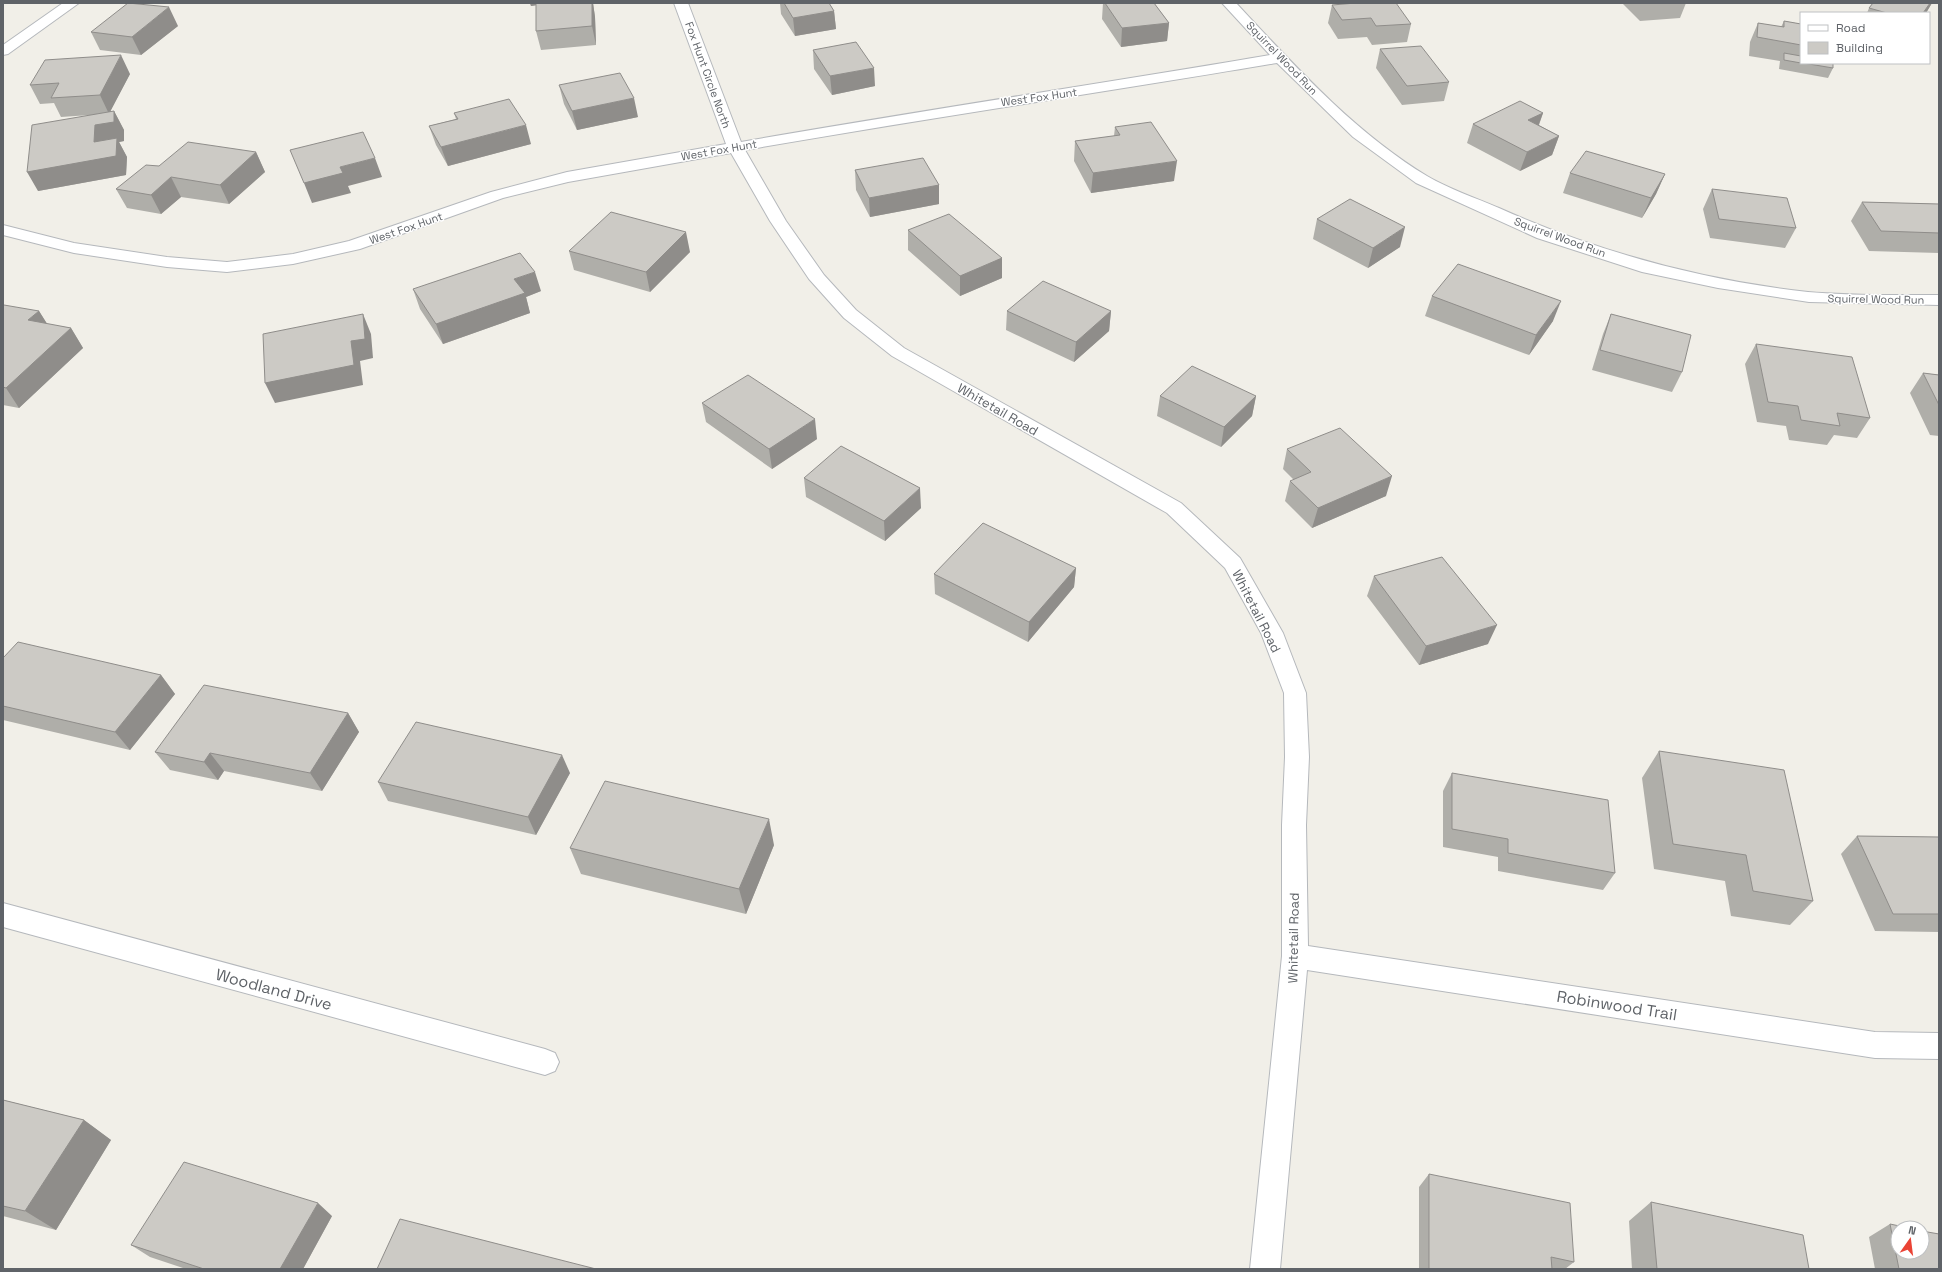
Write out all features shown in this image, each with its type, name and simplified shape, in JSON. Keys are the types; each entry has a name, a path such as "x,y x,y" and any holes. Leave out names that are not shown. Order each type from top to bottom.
{"street":[{"path":"3,51 72,3"},
{"name":"Fox Hunt Circle North","path":"682,3 734,147"},
{"name":"Squirrel Wood Run","path":"1230,3 1280,58 1358,134 1422,180 1544,234 1648,268 1718,283 1809,297 1881,300 1939,300"},
{"name":"West Fox Hunt","path":"3,230 74,248 167,262 227,267 293,259 354,245 497,195 560,178 907,117 1145,82 1280,58"},
{"name":"Whitetail Road","path":"734,147 778,221 818,279 850,314 898,352 1174,508 1233,563 1272,633 1295,693 1297,757 1294,825 1295,956 1265,1269"},
{"name":"Woodland Drive","path":"3,915 545,1062"},
{"name":"Robinwood Trail","path":"1295,956 1875,1045 1939,1046"}],"building":[{"path":"128,3 169,7 132,37 91,32"},
{"path":"536,3 592,3 592,26 536,31"},
{"path":"784,3 829,3 834,11 793,18"},
{"path":"1105,3 1154,3 1169,23 1122,28"},
{"path":"1356,3 1396,3 1411,24 1376,26 1371,18 1342,20 1332,5"},
{"path":"1873,3 1930,3 1924,12 1883,12 1869,8"},
{"path":"1784,21 1800,24 1800,45 1757,37 1758,23 1784,27"},
{"path":"856,42 874,68 830,76 813,50"},
{"path":"1421,46 1449,82 1407,86 1380,49"},
{"path":"1784,53 1800,56 1800,63 1784,60"},
{"path":"121,55 100,95 51,98 59,83 30,85 45,60"},
{"path":"1809,64 1833,64 1833,68"},
{"path":"620,73 634,98 572,111 559,85"},
{"path":"509,99 526,125 441,147 429,126 458,119 454,113"},
{"path":"1520,101 1543,113 1528,120 1559,136 1527,152 1473,124"},
{"path":"114,111 114,122 95,125 94,142 117,138 116,156 27,172 32,125"},
{"path":"1151,122 1177,161 1093,173 1075,141 1120,135 1115,127"},
{"path":"363,132 375,158 340,167 343,173 304,183 290,150"},
{"path":"188,142 256,152 220,185 171,177 151,195 116,189 146,165 159,166"},
{"path":"1586,151 1665,174 1651,198 1570,173"},
{"path":"923,158 939,185 869,198 855,170"},
{"path":"1712,189 1787,198 1796,228 1719,219"},
{"path":"1350,199 1405,227 1373,248 1317,219"},
{"path":"1862,202 1939,204 1939,233 1881,231"},
{"path":"611,212 686,232 646,272 569,251"},
{"path":"949,214 1002,258 960,276 908,230"},
{"path":"520,253 535,272 514,279 525,293 436,324 413,289"},
{"path":"1458,264 1561,301 1536,335 1432,296"},
{"path":"1043,281 1111,311 1076,342 1007,311"},
{"path":"4,305 39,311 28,320 71,328 6,388 3,387"},
{"path":"363,314 365,339 351,341 354,365 265,383 263,334"},
{"path":"1611,314 1691,335 1682,372 1600,350"},
{"path":"1756,344 1852,357 1870,418 1837,413 1840,426 1801,420 1798,406 1768,402"},
{"path":"1192,366 1256,396 1224,427 1160,396"},
{"path":"1923,373 1939,375 1939,405"},
{"path":"748,375 815,419 769,449 702,403"},
{"path":"1340,428 1392,476 1318,508 1290,481 1311,472 1287,449"},
{"path":"841,446 920,488 884,521 804,478"},
{"path":"983,523 1076,568 1029,622 934,574"},
{"path":"1442,557 1497,625 1426,646 1374,576"},
{"path":"18,642 161,675 115,732 3,706 3,658"},
{"path":"204,685 348,713 310,773 210,753 204,762 155,752"},
{"path":"416,722 562,755 528,817 378,782"},
{"path":"1659,751 1784,770 1813,901 1753,891 1746,855 1673,844"},
{"path":"1452,773 1608,800 1615,873 1508,853 1508,839 1452,829"},
{"path":"605,781 769,819 739,889 570,848"},
{"path":"1857,836 1939,837 1939,914 1893,914"},
{"path":"3,1100 84,1120 25,1211 3,1206"},
{"path":"184,1162 318,1203 280,1269 204,1269 131,1245"},
{"path":"1429,1174 1570,1203 1574,1262 1551,1257 1552,1269 1429,1269"},
{"path":"1651,1202 1803,1235 1809,1269 1657,1269"},
{"path":"400,1219 596,1269 377,1269"},
{"path":"1930,1232 1939,1234 1939,1269 1899,1269 1897,1260 1930,1260"}]}
